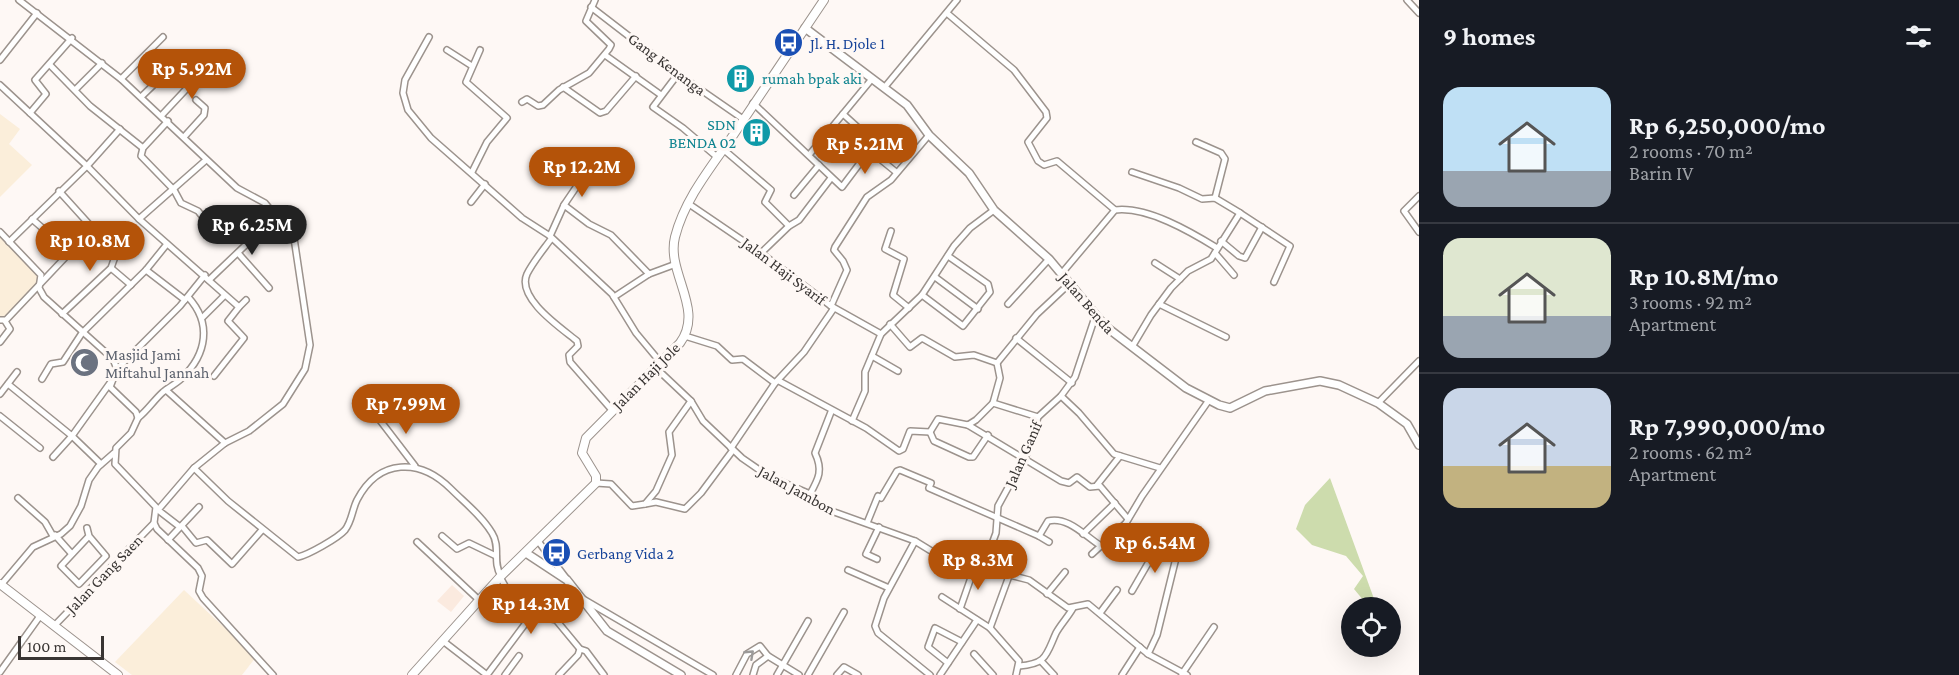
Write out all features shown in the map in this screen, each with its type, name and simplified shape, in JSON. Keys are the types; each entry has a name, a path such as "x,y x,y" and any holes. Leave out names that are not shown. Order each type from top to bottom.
{"main road":[{"name":"Jalan Haji Jole","path":"596,483 596,476 584,457 583,446 589,434 685,336 689,309 676,264 675,236 689,204 717,157 824,0"},
{"path":"412,675 501,577 596,483"},
{"path":"1,587 118,675"}],"street":[{"path":"20,0 27,2 37,13 122,79 237,188 259,198 291,233 295,243 310,345 309,360 283,404 249,431 225,443 194,468 158,510 154,523 200,572 199,591 203,598 273,675"},
{"path":"522,102 528,99 542,106 563,87 589,73 605,55 610,45 586,21 595,0"},
{"path":"884,88 948,14 957,0"},
{"path":"1407,0 1419,13"},
{"name":"Gang Kenanga","path":"591,7 678,74 743,119"},
{"path":"0,60 37,13"},
{"path":"948,14 1014,70 1046,112 1047,118 1028,142 1038,161 1044,165 1057,161 1115,210 1136,211 1169,223 1216,250 1234,275"},
{"name":"Jalan Benda","path":"805,28 907,105 928,135 969,174 994,210 1062,273 1095,317 1186,388 1230,408 1265,391 1320,381 1339,385 1378,404 1407,424 1419,445"},
{"name":"Jalan Jambon","path":"429,37 405,80 404,99 408,110 431,138 522,218 550,237 614,297 658,366 691,401 703,422 732,449 768,476 810,494 823,508 915,541 941,556 1029,580 1068,608 1088,604 1148,654 1184,674"},
{"path":"122,79 163,38"},
{"path":"30,113 46,94 34,82 72,39"},
{"path":"447,50 472,66"},
{"path":"472,172 487,142 507,118 466,82 480,50"},
{"path":"605,55 661,95"},
{"path":"76,89 102,63"},
{"path":"50,65 76,89 90,106 142,148"},
{"path":"141,97 170,69"},
{"path":"161,116 205,69"},
{"path":"678,74 653,107 683,128 717,157"},
{"path":"563,87 600,114 606,111 636,76"},
{"path":"809,155 871,80"},
{"path":"0,85 87,166 139,219 239,307"},
{"path":"184,137 204,115 205,108 196,100"},
{"path":"753,103 843,187 874,142 843,114"},
{"path":"168,122 142,148 142,157 174,190 181,203 198,211 213,230"},
{"path":"9,242 87,166 120,129"},
{"path":"596,483 611,484 632,506 656,502 685,509 732,449 777,382 815,336 832,307 847,270 834,250 835,246 847,232 867,197 891,180 928,135"},
{"path":"1196,142 1221,153 1225,159 1215,198"},
{"path":"723,149 771,190 765,202 789,226"},
{"path":"869,150 896,172"},
{"path":"139,219 206,160"},
{"path":"794,195 819,165"},
{"path":"1132,172 1179,188 1202,200 1215,198 1290,246 1274,282"},
{"path":"583,177 564,205 550,237 527,273 526,289 544,314 577,341 578,346 569,355 570,362 612,410"},
{"path":"761,253 789,226 799,220 831,178"},
{"path":"471,202 485,184"},
{"path":"59,191 116,254 111,268 62,314"},
{"path":"1419,196 1404,212 1419,232"},
{"name":"Jalan Haji Syarif","path":"689,204 761,253 832,307 881,334"},
{"path":"564,205 588,224 611,235 649,274"},
{"path":"852,421 865,391 863,377 881,334 922,295 970,228 994,210"},
{"path":"1062,273 1115,210"},
{"path":"1132,347 1159,304 1180,279 1216,250 1240,213"},
{"path":"53,457 72,436 110,383 117,369 207,277 238,252 276,216"},
{"path":"32,219 55,239"},
{"path":"1221,241 1239,256 1245,258 1262,227"},
{"path":"0,342 10,329 3,320 93,228"},
{"path":"0,231 38,272 41,293 113,359 117,369"},
{"path":"891,231 885,249 904,259 893,295 909,308"},
{"path":"42,379 51,364 63,362 82,333 146,270 168,244"},
{"path":"238,252 268,288"},
{"path":"922,295 963,326 978,309 991,287 948,256"},
{"path":"1008,304 1049,260"},
{"path":"1155,262 1180,279"},
{"path":"614,297 649,274 676,264"},
{"path":"111,268 131,285"},
{"path":"1,587 33,547 65,531 76,517 89,480 101,464 132,433 138,418 184,376 201,353 204,340 202,318 187,298 146,270"},
{"path":"935,277 978,309"},
{"path":"968,425 993,403 1000,378 997,363 1016,338 1069,284"},
{"path":"202,318 224,296"},
{"path":"214,376 244,338 228,321 246,300"},
{"path":"1159,304 1226,337"},
{"name":"Jalan Ganif","path":"983,568 996,533 998,506 1031,445 1038,417 1062,396 1072,383 1095,317"},
{"path":"890,324 910,347 922,338 955,357 978,356 997,363"},
{"path":"685,336 717,346 732,360 743,359 777,382 876,435 899,452 903,449 910,431 930,432"},
{"path":"1016,338 1072,383"},
{"path":"872,356 898,371"},
{"path":"1378,404 1419,361"},
{"path":"0,394 17,372"},
{"path":"110,383 113,391 136,412 138,418"},
{"path":"8,384 72,436 101,464"},
{"path":"166,390 225,443"},
{"path":"1062,396 1079,412 1114,454 1160,468"},
{"path":"1092,554 1127,521 1160,468 1209,400"},
{"path":"645,504 656,491 672,455 669,432 691,401"},
{"path":"993,403 1038,417"},
{"path":"810,494 820,474 821,466 815,453 831,411"},
{"path":"0,416 40,448"},
{"path":"379,419 415,466 440,478 485,524 495,540 496,569 519,611 556,621 580,649 586,651 604,675"},
{"path":"930,432 935,419 968,425 1024,457 1038,469 1066,483 1077,477 1090,487 1097,485 1120,456"},
{"path":"930,432 938,443 969,457 973,457 988,435"},
{"path":"114,453 119,469 158,510 181,526 196,543 207,540 232,564 262,530"},
{"path":"194,468 262,530 294,555 301,557 343,532 350,521 360,494 377,478 394,469 415,466"},
{"path":"867,523 878,496 881,498 900,470 931,483 929,488 955,497 997,519 1050,542"},
{"path":"1097,485 1115,502 1127,521 1130,531 1176,558 1157,635 1148,654"},
{"path":"18,498 45,522 54,536 71,553"},
{"path":"1083,534 1115,502"},
{"path":"168,540 200,507"},
{"path":"1039,536 1051,519 1071,524 1101,546"},
{"name":"Jalan Gang Saen","path":"54,626 154,523"},
{"path":"877,559 866,554 879,527"},
{"path":"87,528 88,536 106,556 79,584 62,570 63,563 88,536"},
{"path":"441,536 457,549 469,543 496,556"},
{"path":"538,541 607,631 681,675"},
{"path":"915,541 889,588 879,612 876,630 930,675"},
{"path":"417,542 479,600"},
{"path":"1132,591 1158,546"},
{"path":"526,553 567,580"},
{"path":"960,609 975,566"},
{"path":"848,570 889,588"},
{"path":"1047,594 1065,572"},
{"path":"990,628 1009,576"},
{"path":"1100,613 1117,590"},
{"path":"942,597 990,628 1019,661 1016,675"},
{"path":"582,598 713,675"},
{"path":"1019,666 1041,661 1050,652 1055,635 1073,608"},
{"path":"807,675 844,612"},
{"path":"1,673 40,616"},
{"path":"443,641 487,675 531,616"},
{"path":"940,675 977,620"},
{"path":"777,675 808,621"},
{"path":"1184,674 1214,627"},
{"path":"948,663 928,647 935,628 962,642"},
{"path":"736,675 744,658 758,646 768,656 800,675"},
{"path":"1122,675 1140,647"},
{"path":"559,675 578,655 580,649"},
{"path":"974,654 993,675"},
{"path":"505,675 519,656"},
{"path":"753,675 756,665 768,656"},
{"path":"1041,661 1054,675"},
{"path":"837,675 844,667 858,675"}],"shaded area":[{"path":"0,114 20,129 9,144 32,165 0,197"},
{"path":"0,233 45,276 6,322 0,319"},
{"path":"452,585 464,596 451,612 437,601"},
{"path":"184,590 256,657 242,675 132,675 115,662"}],"green space":[{"path":"1330,478 1373,597 1361,597 1354,589 1363,576 1346,556 1312,545 1296,529 1305,505"}],"place":[{"name":"Jl. H. Djole 1","path":"789,43"},
{"name":"rumah bpak aki","path":"741,78"},
{"name":"SDN BENDA 02","path":"757,133"},
{"name":"Masjid Jami Miftahul Jannah","path":"84,363"},
{"name":"Gerbang Vida 2","path":"556,553"}]}
